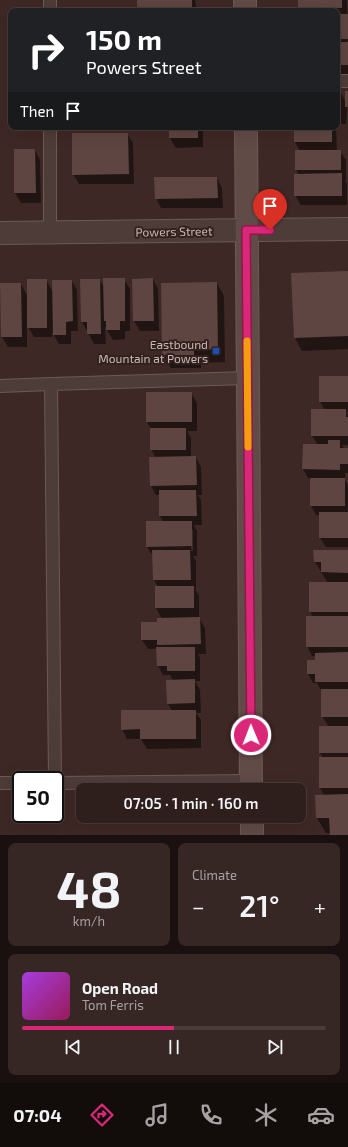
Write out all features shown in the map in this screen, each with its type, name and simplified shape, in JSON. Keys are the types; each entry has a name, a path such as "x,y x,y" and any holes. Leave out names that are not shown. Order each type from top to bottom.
{"main road":[{"path":"246,130 251,783"},
{"path":"252,823 252,835"}],"street":[{"name":"Powers Street","path":"0,233 348,229"}],"lane":[{"path":"50,130 50,232"},
{"path":"0,386 248,378"},
{"path":"51,384 55,771"},
{"path":"0,783 12,783"},
{"path":"64,783 76,783"}],"building":[{"path":"137,0 192,0 192,8 137,8"},
{"path":"298,0 342,0 342,8 298,7"},
{"path":"340,14 348,14 348,39 340,39"},
{"path":"340,42 348,42 348,65 340,65"},
{"path":"345,91 348,91 348,107 345,107"},
{"path":"340,92 341,92 340,115"},
{"path":"169,130 198,130 198,138 169,138"},
{"path":"294,130 332,130 332,142 294,142"},
{"path":"72,133 128,133 129,174 72,175"},
{"path":"14,149 35,149 36,193 14,193"},
{"path":"295,150 341,150 341,170 295,170"},
{"path":"342,173 342,196 294,196 294,174"},
{"path":"154,177 217,177 218,198 155,199"},
{"path":"348,271 348,336 294,338 291,273"},
{"path":"103,278 125,278 125,321 120,321 120,330 106,330 106,321 104,321"},
{"path":"153,278 154,321 133,321 132,279"},
{"path":"27,279 47,279 47,328 27,328"},
{"path":"80,279 100,279 101,334 87,334 87,322 81,322"},
{"path":"52,280 72,280 73,321 66,322 66,335 53,335"},
{"path":"217,282 218,349 194,350 194,355 162,355 161,283"},
{"path":"0,283 21,283 22,337 1,337"},
{"path":"319,376 348,376 348,402 319,402"},
{"path":"146,392 192,392 192,422 146,422"},
{"path":"311,409 346,409 346,417 348,417 348,436 311,436"},
{"path":"150,428 186,428 186,450 150,450"},
{"path":"328,440 340,440 340,448 348,448 348,464 340,464 340,470 302,469 303,444 328,444"},
{"path":"196,456 197,485 150,486 149,457"},
{"path":"310,478 345,478 345,506 310,506"},
{"path":"159,490 196,490 197,516 159,516"},
{"path":"319,512 348,512 348,538 319,538"},
{"path":"146,521 192,521 192,546 146,547"},
{"path":"152,550 190,550 191,580 153,580"},
{"path":"313,550 348,550 348,573 321,572 321,562 314,562"},
{"path":"309,582 348,582 348,612 309,612"},
{"path":"155,586 194,586 194,608 155,608"},
{"path":"306,616 348,616 348,647 306,647"},
{"path":"200,617 201,644 157,645 157,640 141,640 141,622 157,622 157,618"},
{"path":"156,647 195,647 195,671 167,671 167,666 157,666"},
{"path":"348,652 348,682 315,682 315,674 307,674 307,660 315,660 315,653"},
{"path":"195,679 195,703 167,704 166,680"},
{"path":"321,689 348,689 348,717 321,717"},
{"path":"121,710 196,710 196,739 140,739 140,729 121,730"},
{"path":"319,726 348,726 348,753 319,753"},
{"path":"319,757 348,757 348,788 319,788"},
{"path":"348,794 348,835 330,835 329,818 316,818 315,795"}],"slow traffic":[{"path":"247,341 248,447"}],"place":[{"name":"Eastbound Mountain at Powers","path":"216,351"}],"route":[{"path":"251,735 246,230 270,230"}]}
